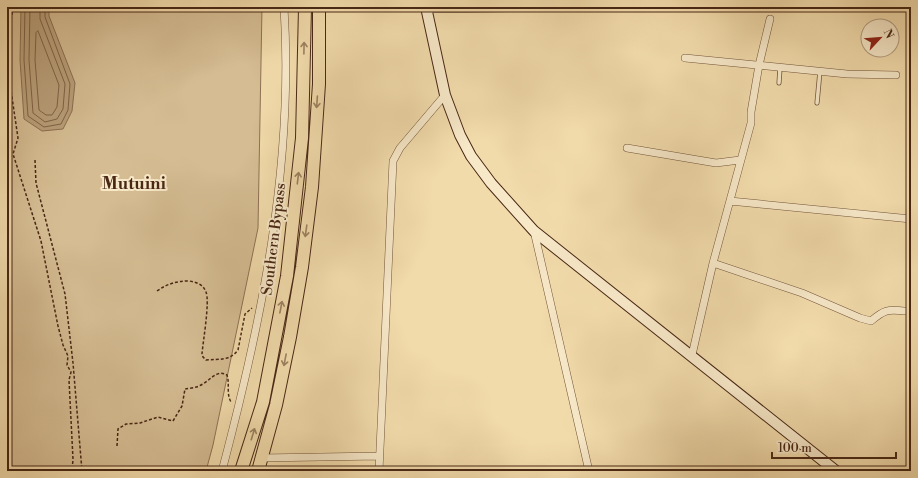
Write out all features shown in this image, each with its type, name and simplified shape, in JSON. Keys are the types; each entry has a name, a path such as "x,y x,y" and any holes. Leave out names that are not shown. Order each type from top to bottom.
{"highway":[{"name":"Southern Bypass","path":"241,471 263,402 287,276 302,138 305,7"},
{"name":"Southern Bypass","path":"258,471 276,405 302,267 312,187 318,84 319,7"}],"main road":[{"path":"426,8 445,95 460,135 471,156 491,183 534,231 836,471"}],"street":[{"path":"222,471 237,413 269,265 282,161 287,69 284,7"},
{"path":"426,8 605,7"},
{"path":"692,356 713,263 751,123 751,112 759,65 770,20"},
{"path":"685,58 820,72 896,75"},
{"path":"379,471 394,161 400,148 445,95"},
{"path":"627,148 716,163 740,160"},
{"path":"730,201 911,219"},
{"path":"534,231 590,471"},
{"path":"713,263 802,293 860,318 871,321 880,312 889,309 904,311"},
{"path":"261,458 379,456"}],"lane":[{"path":"780,68 780,83"},
{"path":"817,102 820,72"},
{"path":"909,423 910,471"}],"path":[{"path":"13,7 8,41 10,84 18,138 13,154 41,241 58,326 63,345 68,356 67,365 71,372 69,380 73,459 72,471"},
{"path":"35,160 36,183 65,294 73,363 82,471"},
{"path":"156,290 177,281 191,281 199,283 204,287 207,298 202,354 206,360 226,359 236,354 245,314 248,310 261,303"},
{"path":"117,446 118,429 126,424 140,423 158,416 173,421 182,406 185,389 201,386 220,373 227,375 228,396 237,413"}],"shaded area":[{"path":"7,7 262,7 258,228 213,445 206,471 7,471"}],"water":[{"path":"21,7 49,7 49,16 75,83 72,111 63,129 42,131 24,119 20,60"}],"district":[{"name":"Mutuini","path":"134,184"}]}
